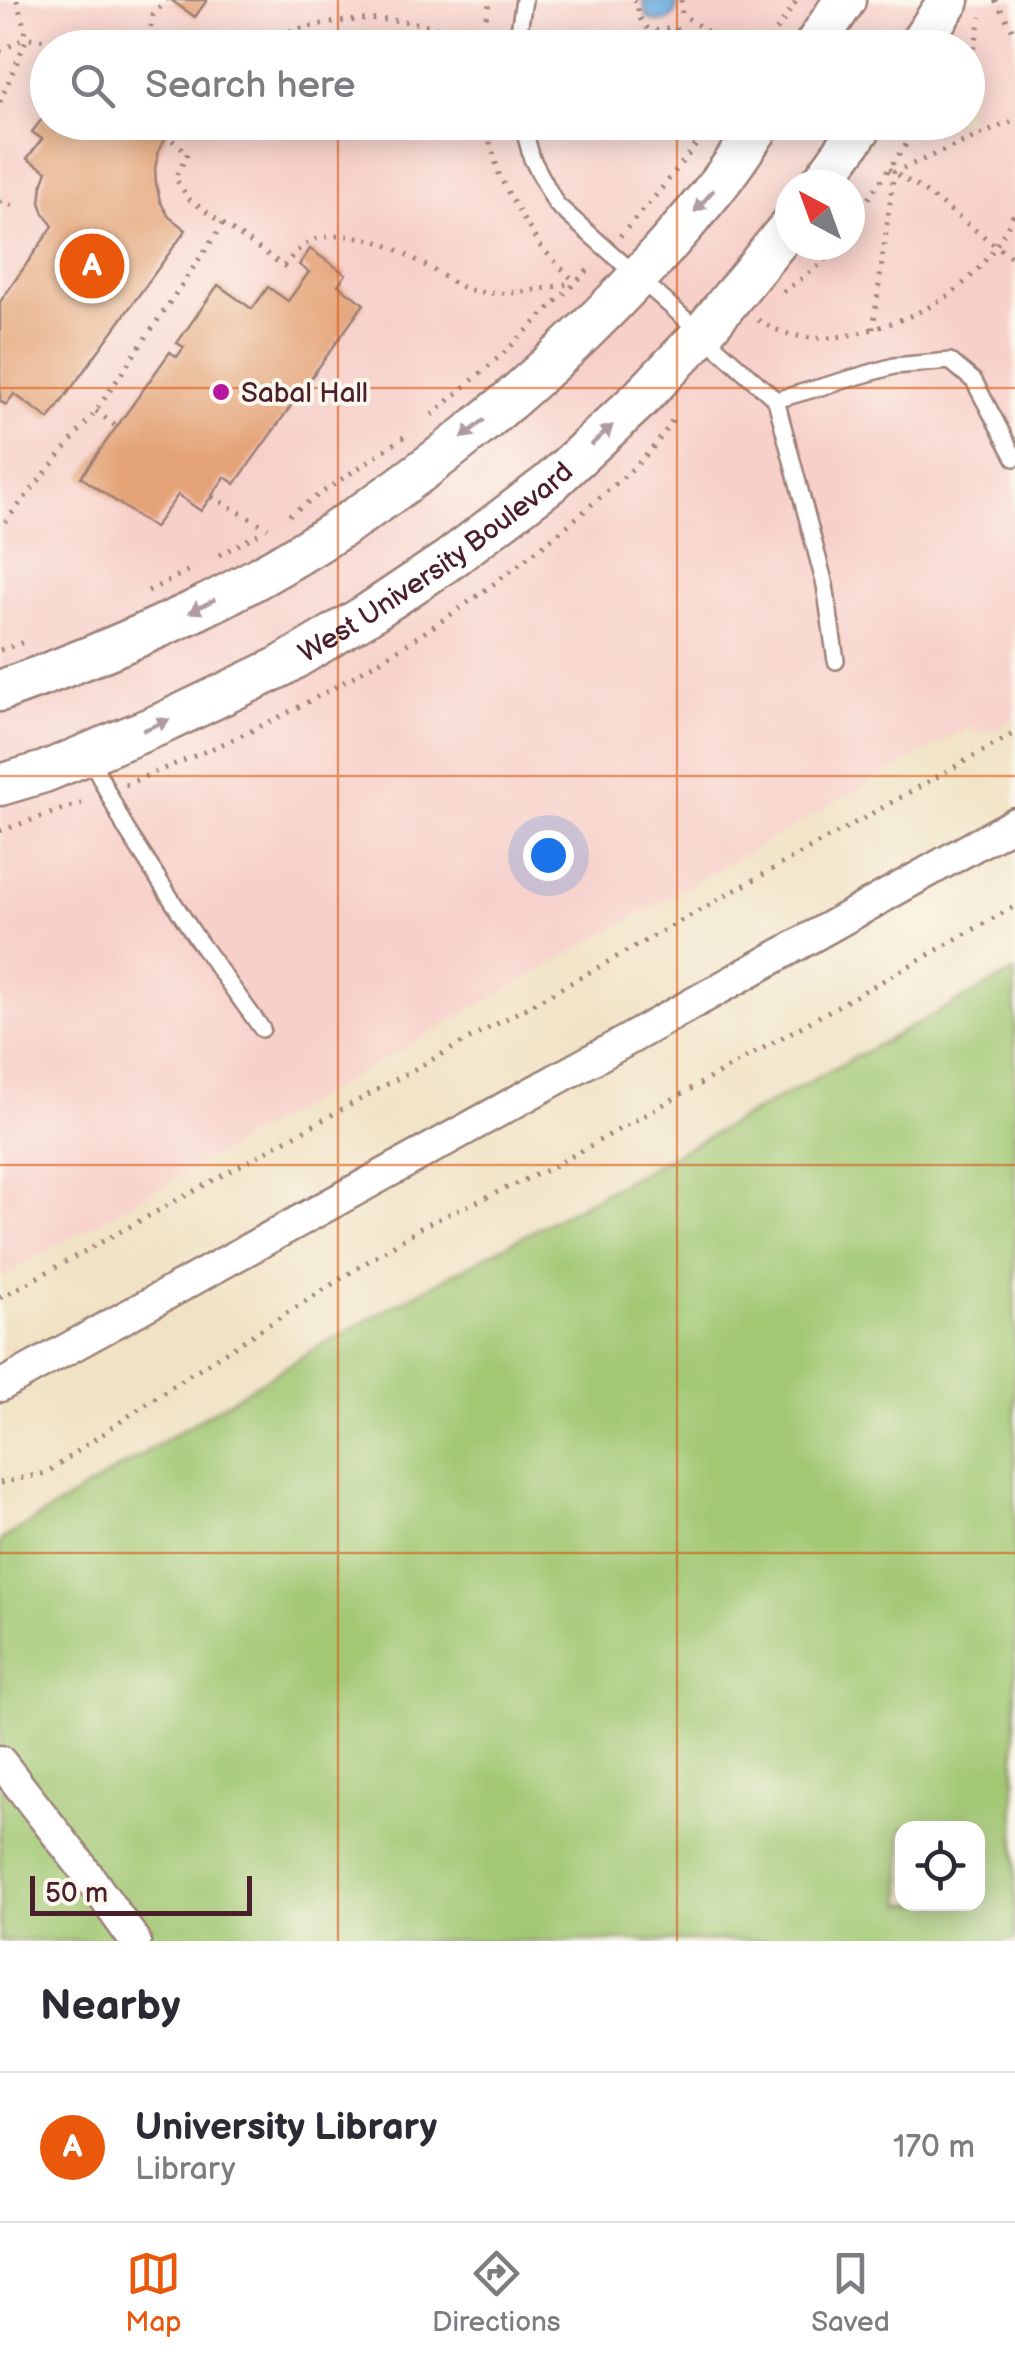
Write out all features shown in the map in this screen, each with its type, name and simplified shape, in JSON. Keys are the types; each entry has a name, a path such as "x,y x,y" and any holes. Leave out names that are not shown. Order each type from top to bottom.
{"main road":[{"path":"825,30 845,0"},
{"path":"936,30 967,1"},
{"path":"0,691 97,655 192,612 302,550 449,449 506,402 638,277 715,189 749,140"},
{"path":"831,170 852,140"},
{"name":"West University Boulevard","path":"0,785 44,772 162,723 280,667 450,559 550,483 640,399 701,335 775,244"}],"street":[{"path":"0,1386 1015,822"},
{"path":"0,1761 136,1941"}],"lane":[{"path":"519,30 524,0"},
{"path":"527,140 532,159 556,204 776,400 825,585 836,661"},
{"path":"776,400 894,366 950,361 974,381 1015,458"},
{"path":"88,754 126,829 193,933 262,1029"}],"path":[{"path":"0,102 27,38 18,0"},
{"path":"151,30 153,15 167,0"},
{"path":"483,30 490,0"},
{"path":"634,0 638,3 638,16 648,29 654,30"},
{"path":"681,0 682,14 705,30"},
{"path":"777,30 798,0"},
{"path":"995,0 1015,34"},
{"path":"967,1 971,30"},
{"path":"296,30 366,19 442,30"},
{"path":"0,51 30,38"},
{"path":"985,132 1015,120"},
{"path":"172,140 188,152 175,178 189,200 284,266 301,244 327,236 358,236 383,242 465,288 492,293 576,283"},
{"path":"489,140 500,177 514,204 540,246 576,283"},
{"path":"433,414 576,283 658,194 700,140"},
{"path":"865,205 911,140"},
{"path":"892,170 966,140"},
{"path":"892,170 1015,260"},
{"path":"873,330 892,170"},
{"path":"0,202 14,206"},
{"path":"755,318 768,326 812,338 852,336 906,318 944,300 967,281 996,245 1015,212"},
{"path":"6,522 96,411 223,224"},
{"path":"96,411 116,427"},
{"path":"284,518 404,437"},
{"path":"212,497 268,528 218,556"},
{"path":"141,594 200,565"},
{"path":"0,650 32,640"},
{"path":"0,1298 1015,733"},
{"path":"0,1484 46,1473 172,1386 427,1224 549,1169 1015,906"}],"shaded area":[{"path":"0,0 1015,0 1015,719 982,736 968,727 0,1278"}],"green space":[{"path":"1015,971 1015,1941 0,1941 0,1541 325,1343"}],"water":[{"path":"643,0 676,0 677,7 673,17 658,22 647,17"}],"building":[{"path":"171,0 207,0 195,17"},
{"path":"41,140 164,140 155,168 160,201 169,217 186,230 49,419 14,394 6,405 0,401 0,302 53,226 40,202 47,171 27,159"},
{"name":"Sabal Hall","path":"310,249 346,274 338,285 364,304 235,484 225,477 201,511 178,495 154,528 81,477 170,352 177,357 184,347 177,343 218,285 252,309 268,287 288,301 309,272 299,265"}],"place":[{"name":"University Library","path":"92,266"},
{"name":"Sabal Hall","path":"221,392"}]}
